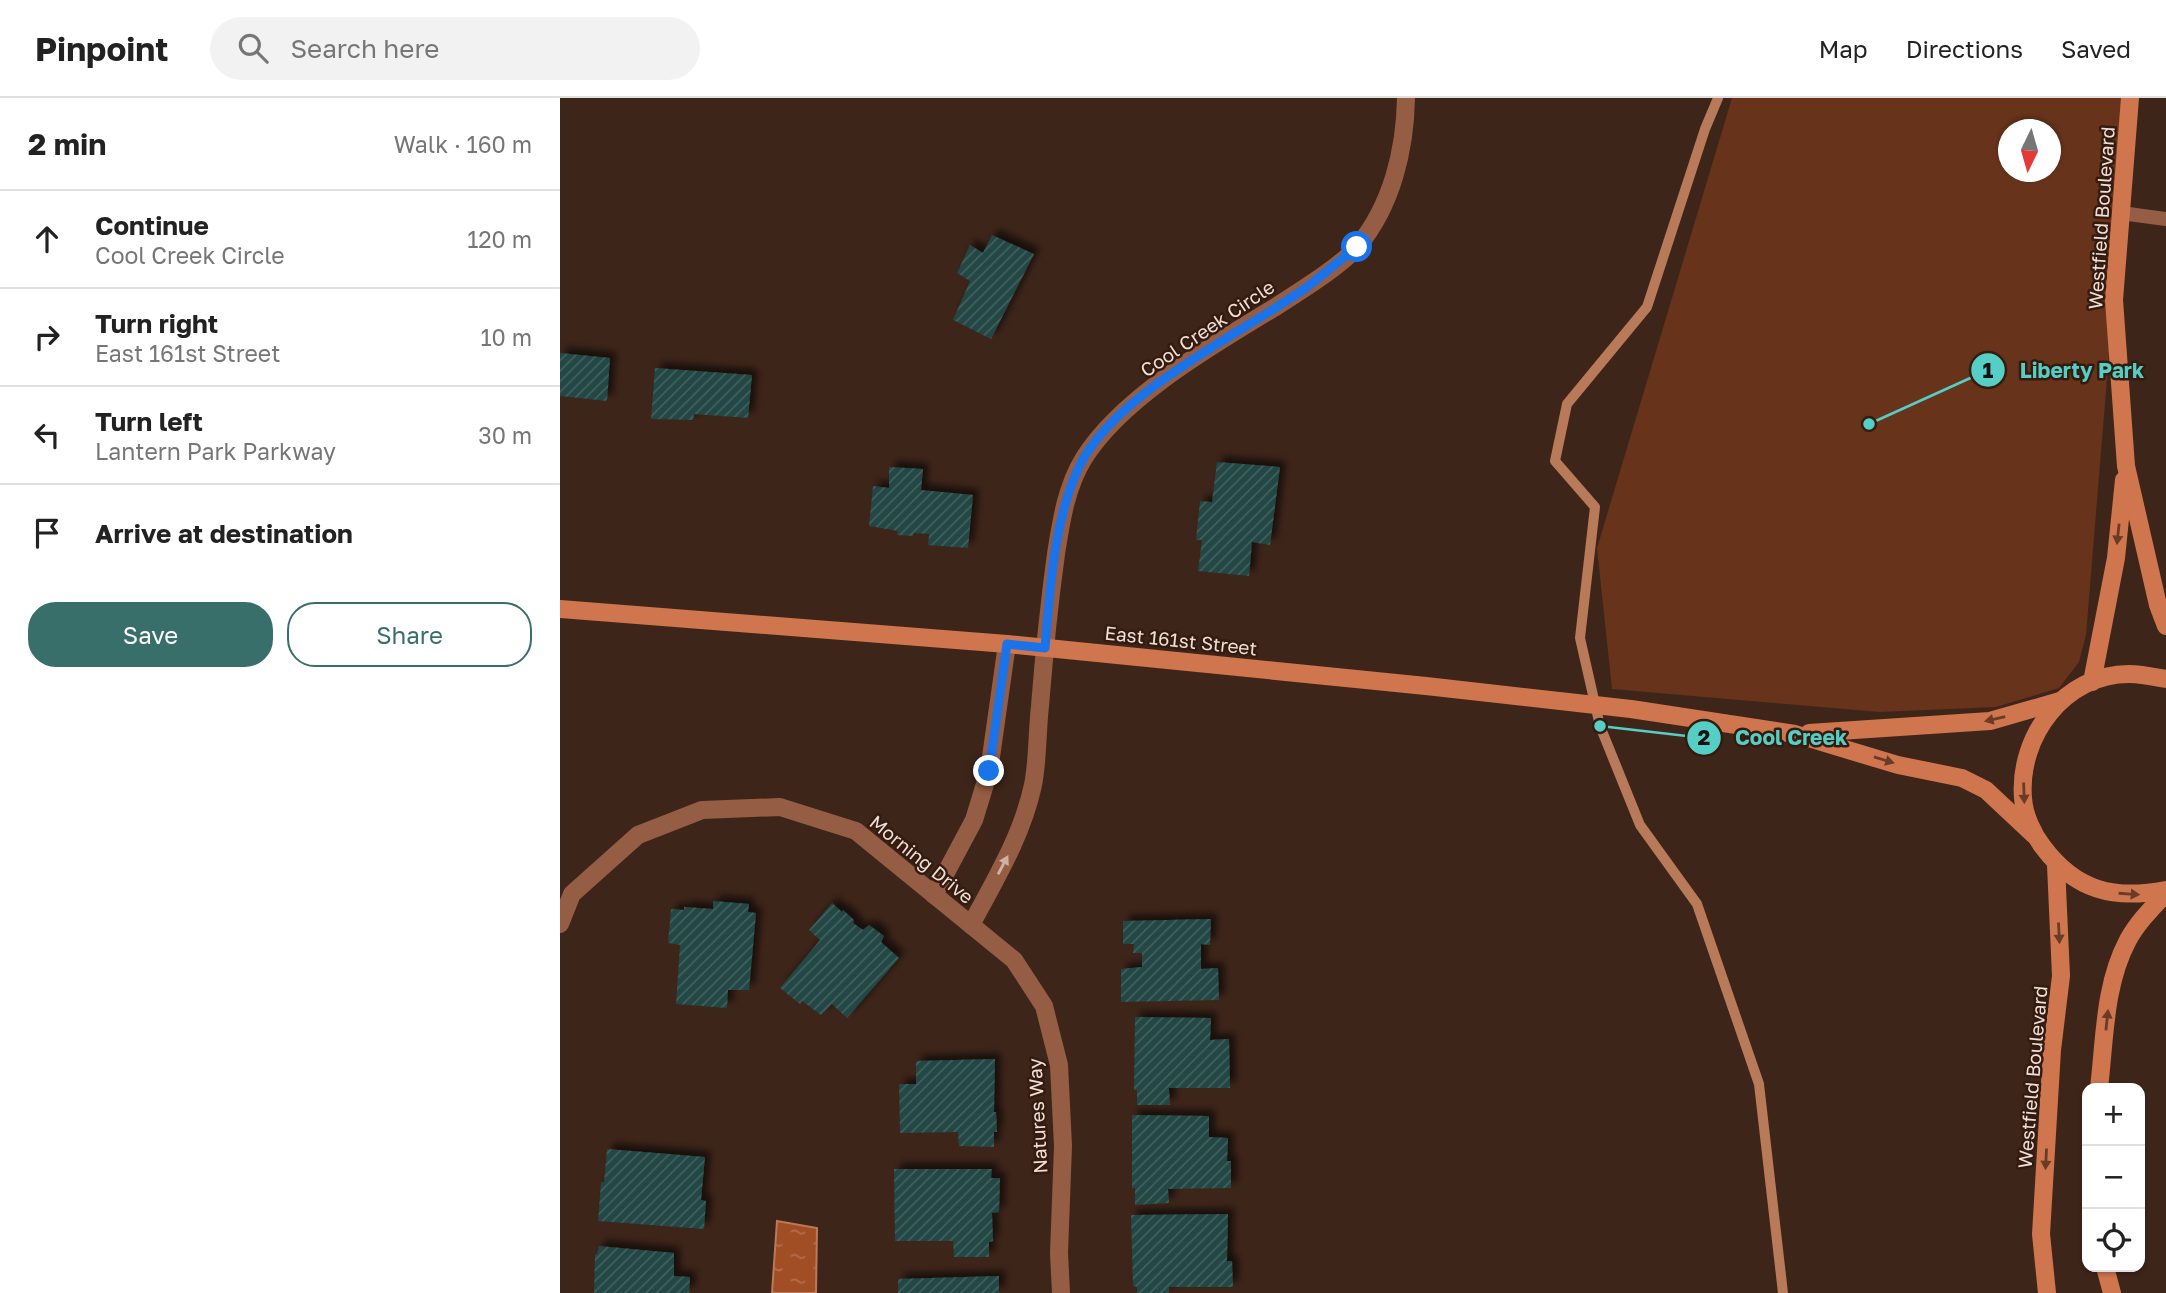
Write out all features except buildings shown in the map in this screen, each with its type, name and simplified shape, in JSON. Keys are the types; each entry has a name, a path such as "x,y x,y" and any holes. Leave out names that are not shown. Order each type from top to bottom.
{"street":[{"name":"Cool Creek Circle","path":"971,925 1014,845 1033,785 1045,648 1061,519 1083,459 1123,413 1149,391 1230,335 1307,287 1357,247 1380,212 1396,171 1405,129 1406,98"},
{"name":"Westfield Boulevard","path":"2130,98 2114,300 2126,466 2158,605 2166,626"},
{"name":"Westfield Boulevard","path":"2092,681 2116,558 2126,466"},
{"name":"East 161st Street","path":"560,609 1007,644 1572,701 1795,734 1898,765 1962,778 1986,790 2034,835"},
{"path":"934,895 974,820 989,771 1007,644"},
{"path":"2166,679 2128,674 2092,681 2060,701 2037,729 2024,763 2023,800 2034,835 2056,864 2080,882 2109,892 2140,895 2166,892"},
{"name":"East 161st Street","path":"1795,734 1990,721 2060,701"},
{"name":"Morning Drive","path":"560,924 572,894 638,835 702,810 780,807 856,831 971,925"},
{"name":"Westfield Boulevard","path":"2047,1293 2041,1234 2052,1051 2062,976 2056,864"},
{"path":"2100,1083 2110,984 2119,958 2130,937 2166,892"},
{"name":"Natures Way","path":"971,925 1014,960 1030,983 1044,1006 1059,1065 1063,1146 1059,1252 1061,1293"},
{"path":"2106,1272 2112,1293"}],"lane":[{"path":"2121,213 2166,219"}],"shaded area":[{"path":"1732,98 2130,98 2086,635 2079,662 2059,688 1996,707 1879,712 1612,689 1597,548"}],"water":[{"path":"777,1221 817,1228 816,1293 772,1293"}],"waterway":[{"path":"1718,98 1705,129 1647,307 1567,404 1555,461 1595,507 1580,638 1600,726 1640,825 1697,904 1759,1084 1783,1293"}],"place":[{"name":"Liberty Park","path":"1869,424"},
{"name":"Cool Creek","path":"1600,726"}],"route":[{"path":"989,771 1007,644 1045,648 1061,519 1083,459 1123,413 1149,391 1230,335 1307,287 1357,247"}]}
